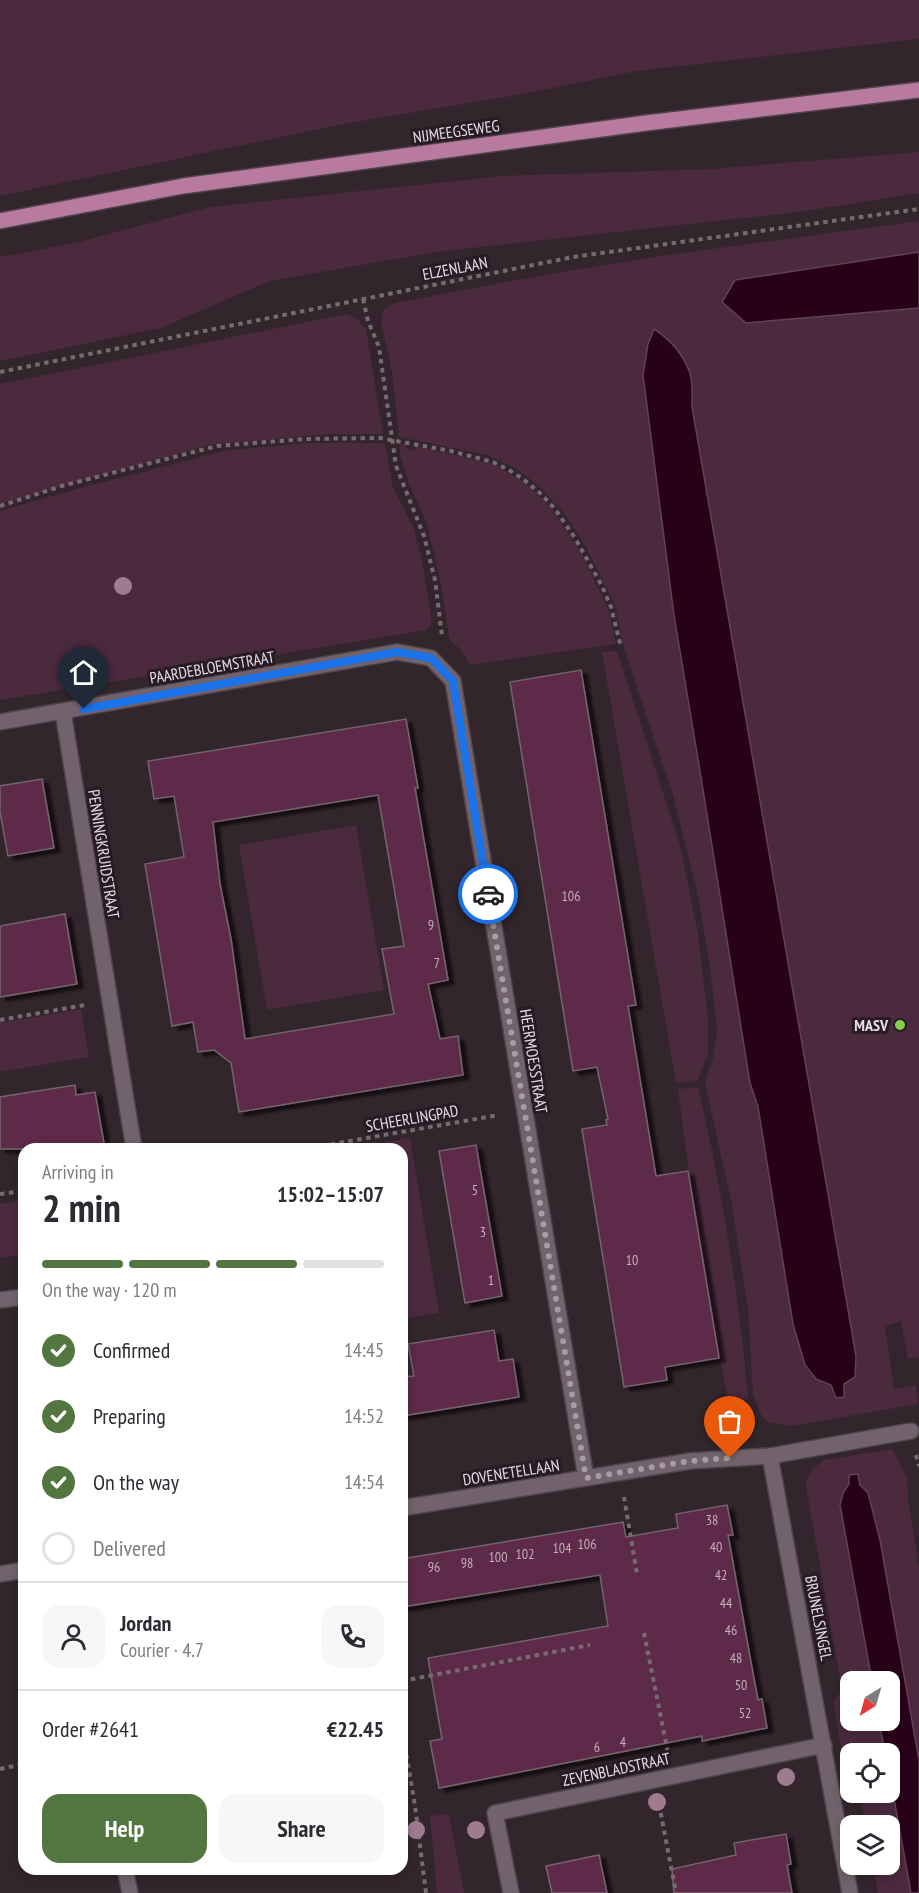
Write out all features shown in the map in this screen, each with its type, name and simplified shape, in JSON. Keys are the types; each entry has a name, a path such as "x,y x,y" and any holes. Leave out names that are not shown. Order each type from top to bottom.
{"main road":[{"name":"NIJMEEGSEWEG","path":"0,221 183,186 646,123 919,90"}],"street":[{"name":"PAARDEBLOEMSTRAAT","path":"0,722 397,652 431,658"},
{"name":"HEERMOESSTRAAT","path":"431,658 453,681 586,1478"},
{"name":"PENNINGKRUIDSTRAAT","path":"63,712 133,1143"},
{"path":"0,1300 18,1298"},
{"name":"DOVENETELLAAN","path":"408,1507 690,1461 770,1456 910,1431"},
{"name":"BRUNELSINGEL","path":"770,1456 850,1893"},
{"path":"0,1574 18,1571"},
{"name":"ZEVENBLADSTRAAT","path":"511,1893 495,1813 824,1745"},
{"path":"126,1875 130,1893"}],"path":[{"name":"ELZENLAAN","path":"0,372 573,257 919,209"},
{"path":"363,298 368,321 379,347 396,466 424,536 436,591 445,672"},
{"path":"0,506 62,486 217,446 305,439 391,439 451,451 493,462 523,478 540,493 562,519 591,564 611,607 621,647"},
{"path":"0,1020 110,1001"},
{"name":"SCHEERLINGPAD","path":"338,1143 524,1110"},
{"path":"0,1194 18,1192"},
{"path":"620,1472 637,1574"},
{"path":"644,1633 672,1776"},
{"path":"408,1680 590,1645"},
{"path":"408,1764 426,1893"},
{"path":"0,1769 18,1765"},
{"path":"655,1779 676,1893"}],"shaded area":[{"path":"0,0 919,0 919,39 636,71 529,93 343,124 0,196"},
{"path":"919,152 919,193 799,212 436,252 269,281 161,328 0,361 0,257 79,242 210,207 503,176 711,169"},
{"path":"919,221 919,252 735,280 746,323 919,308 919,1357 908,1359 901,1321 885,1326 894,1389 916,1385 918,1404 791,1426 767,1422 761,1415 753,1394 748,1310 732,1205 706,1088 706,1078 713,1058 717,1032 710,966 697,891 673,795 623,645 615,605 586,547 563,512 541,488 517,469 487,455 399,437 392,371 381,322 383,310 394,303 667,255","holes":["665,335 684,360 689,375 692,407 856,1356 855,1377 844,1384 844,1397 831,1385 816,1379 805,1365 793,1324 758,1107 750,1083 674,615 643,375"]},
{"path":"919,252 919,308 746,323 722,302 735,280"},
{"path":"347,314 357,319 366,329 383,434 332,434 209,445 0,504 0,384"},
{"path":"654,329 675,348 684,360 691,377 692,407 856,1356 855,1377 844,1384 844,1397 836,1398 831,1385 816,1379 805,1365 793,1324 758,1107 750,1083 674,615 643,375 648,344"},
{"path":"305,443 385,443 393,488 413,526 422,562 431,614 431,624 427,630 0,700 0,511 224,451"},
{"path":"400,444 415,451 416,446 493,464 527,484 551,508 581,552 609,611 616,644 470,665 462,651 449,637 441,584 427,524 409,484 400,454"},
{"path":"617,651 680,845 698,935 708,1018 708,1054 697,1081 676,1083 602,652"},
{"path":"356,825 384,990 267,1010 239,845"},
{"path":"81,1009 89,1057 0,1072 0,1023"},
{"path":"698,1087 729,1242 748,1399 729,1403 700,1247 678,1089"},
{"path":"410,1138 439,1313 408,1318 408,1143 380,1143"},
{"path":"18,1201 18,1255 0,1258 0,1204"},
{"path":"892,1449 907,1478 919,1568 919,1760 880,1540 868,1493 849,1475 849,1484 843,1493 840,1505 870,1671 840,1671 840,1679 806,1486 808,1476 824,1460"},
{"path":"858,1474 860,1485 868,1493 880,1540 919,1760 919,1893 911,1893 900,1832 900,1815 897,1815 895,1803 900,1803 900,1743 883,1743 881,1731 900,1731 900,1671 870,1671 840,1505 843,1493 849,1484 849,1475"},
{"path":"840,1693 840,1731 881,1731 883,1743 840,1743 833,1702"},
{"path":"862,1803 895,1803 897,1815 864,1815"},
{"path":"449,1814 464,1893 437,1893 430,1816"},
{"path":"900,1832 911,1893 878,1893 875,1875 900,1875"}],"building":[{"path":"581,670 636,1005 628,1006 656,1176 688,1171 719,1358 665,1367 667,1380 624,1387 582,1129 607,1125 606,1120 608,1119 597,1067 573,1071 510,682"},
{"path":"406,719 418,788 415,788 448,980 428,984 440,1039 458,1036 463,1075 239,1112 231,1063 214,1050 198,1052 193,1022 172,1026 145,864 184,857 174,796 154,799 148,761","holes":["378,795 404,946 382,949 394,1014 245,1039 231,939 220,884 213,822"]},
{"path":"42,779 54,848 8,856 0,812 0,786"},
{"path":"65,914 77,984 0,997 0,926"},
{"path":"75,1085 76,1095 95,1092 104,1143 18,1143 18,1149 0,1149 0,1097"},
{"path":"476,1145 502,1296 465,1303 439,1151"},
{"path":"494,1330 499,1361 513,1359 519,1397 408,1415 408,1376 414,1376 408,1344"},
{"path":"727,1505 733,1535 728,1535 758,1700 762,1699 767,1728 702,1741 702,1736 439,1788 430,1741 442,1739 428,1658 608,1626 600,1575 408,1606 408,1558 623,1522 626,1537 678,1528 676,1514"},
{"path":"786,1834 791,1864 787,1865 792,1893 674,1893 672,1869 736,1855 734,1843"},
{"path":"599,1855 607,1893 552,1893 546,1866"}],"way so far":[{"path":"488,894 586,1478 690,1461 730,1458"}],"place":[{"name":"MASV","path":"900,1025"}],"route":[{"path":"84,709 397,652 431,658 453,681 488,894"}]}
